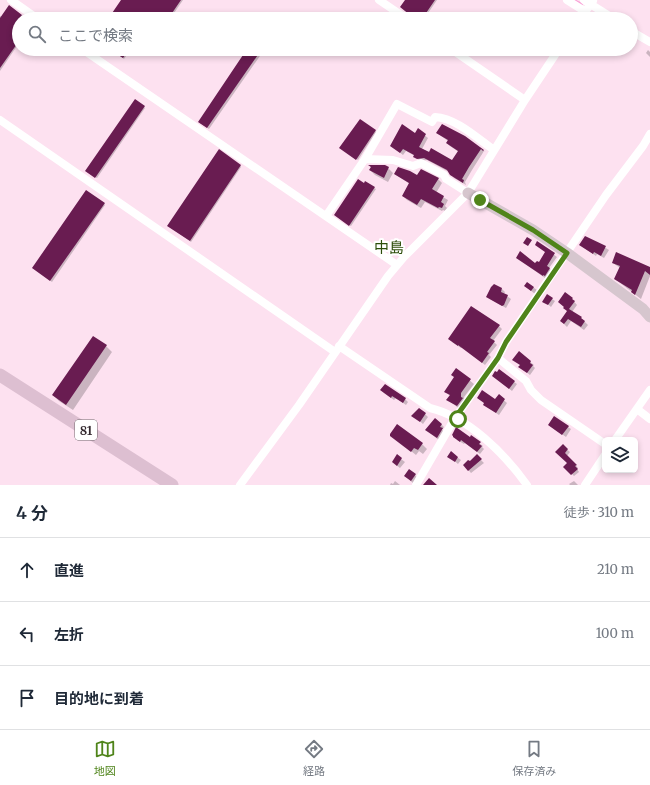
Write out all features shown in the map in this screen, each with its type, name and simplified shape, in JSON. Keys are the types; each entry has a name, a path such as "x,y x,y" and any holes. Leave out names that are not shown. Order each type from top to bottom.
{"main road":[{"name":"81","path":"0,375 172,485"}],"street":[{"path":"11,0 28,12"},
{"path":"379,0 397,12"},
{"path":"567,0 586,12 590,1 605,12"},
{"path":"638,35 650,42"},
{"path":"92,56 397,265"},
{"path":"461,56 525,100"},
{"path":"240,485 299,405 397,265 468,193 525,100 554,56"},
{"path":"326,216 365,158 397,104 432,122 435,117 444,117 456,123 494,150"},
{"path":"0,120 337,349 430,408 440,410 458,419 484,438 509,462 527,485"},
{"path":"416,485 455,418 498,358 506,342 606,195 650,134"},
{"path":"365,158 393,160 413,166 420,163 444,175 446,179 468,193 533,230 567,253 643,309 650,317"},
{"path":"498,358 526,381 531,390 541,400 602,442"},
{"path":"618,437 650,390"},
{"path":"637,410 650,419"},
{"path":"585,485 602,460"}],"building":[{"path":"121,0 181,0 173,12 113,12"},
{"path":"405,0 435,0 427,12 406,12 400,7"},
{"path":"9,5 18,12 12,12 12,51 0,68 0,18"},
{"path":"242,56 257,56 207,128 198,122"},
{"path":"135,99 145,106 95,178 85,171"},
{"path":"360,119 376,130 356,160 339,148"},
{"path":"402,124 415,133 418,128 426,134 419,147 429,152 431,148 452,160 458,151 446,143 448,140 436,133 442,124 465,136 484,150 483,151 481,149 469,167 462,179 464,180 463,183 450,175 447,170 424,158 417,159 413,157 414,155 403,149 400,153 390,146"},
{"path":"219,149 241,165 190,241 167,226"},
{"path":"368,165 385,165 389,167 384,178 369,170 371,167"},
{"path":"398,167 417,175 421,169 439,178 432,189 444,196 441,202 444,204 442,208 438,208 421,199 417,205 402,196 409,183 394,174"},
{"path":"358,179 375,187 349,226 334,215"},
{"path":"86,190 105,203 50,281 32,268"},
{"path":"585,236 606,246 601,256 594,252 593,254 579,245"},
{"path":"527,237 532,240 528,246 523,243"},
{"path":"537,241 555,253 547,266 550,268 545,276 516,258 520,251 535,263 537,261 539,262 545,252 535,245"},
{"path":"616,252 650,267 650,275 645,271 635,295 631,292 632,290 614,279 620,266 612,263"},
{"path":"527,282 534,287 531,291 524,286"},
{"path":"494,284 502,288 501,292 508,295 504,305 502,306 486,297"},
{"path":"565,292 575,301 569,309 582,317 581,318 585,321 581,327 568,319 564,324 560,321 567,311 558,302"},
{"path":"547,294 553,298 548,305 542,302"},
{"path":"471,306 500,325 490,338 495,341 487,352 489,353 482,363 448,339"},
{"path":"93,336 107,345 66,405 52,395"},
{"path":"519,351 531,361 530,363 533,365 527,373 518,367 520,365 512,360"},
{"path":"456,368 471,379 461,393 461,397 463,398 457,406 446,400 450,395 444,392 454,377 451,375"},
{"path":"499,369 515,381 509,389 492,376 495,371 497,372"},
{"path":"385,384 406,398 403,403 392,396 391,398 380,390"},
{"path":"482,390 495,399 499,394 505,399 496,413 483,405 484,403 477,398"},
{"path":"419,408 426,413 420,422 411,416"},
{"path":"554,416 569,426 562,435 548,425"},
{"path":"435,418 442,424 440,427 443,428 437,438 425,430"},
{"path":"397,424 423,443 418,450 414,448 411,452 390,436"},
{"path":"456,427 470,437 471,435 481,442 479,444 482,446 477,452 461,440 460,442 453,437 452,435"},
{"path":"563,444 568,449 565,453 577,465 575,466 578,469 571,475 563,467 567,463 555,452"},
{"path":"451,451 458,457 455,462 447,457"},
{"path":"397,454 402,458 397,466 392,462"},
{"path":"477,454 482,459 468,471 463,465"},
{"path":"409,469 416,474 411,481 404,476"},
{"path":"429,478 437,485 423,485"}],"waterway":[{"path":"574,0 582,4"}],"district":[{"name":"中島","path":"389,247"}],"route":[{"path":"458,419 455,418 498,358 506,342 567,253 533,230 480,200"}]}
